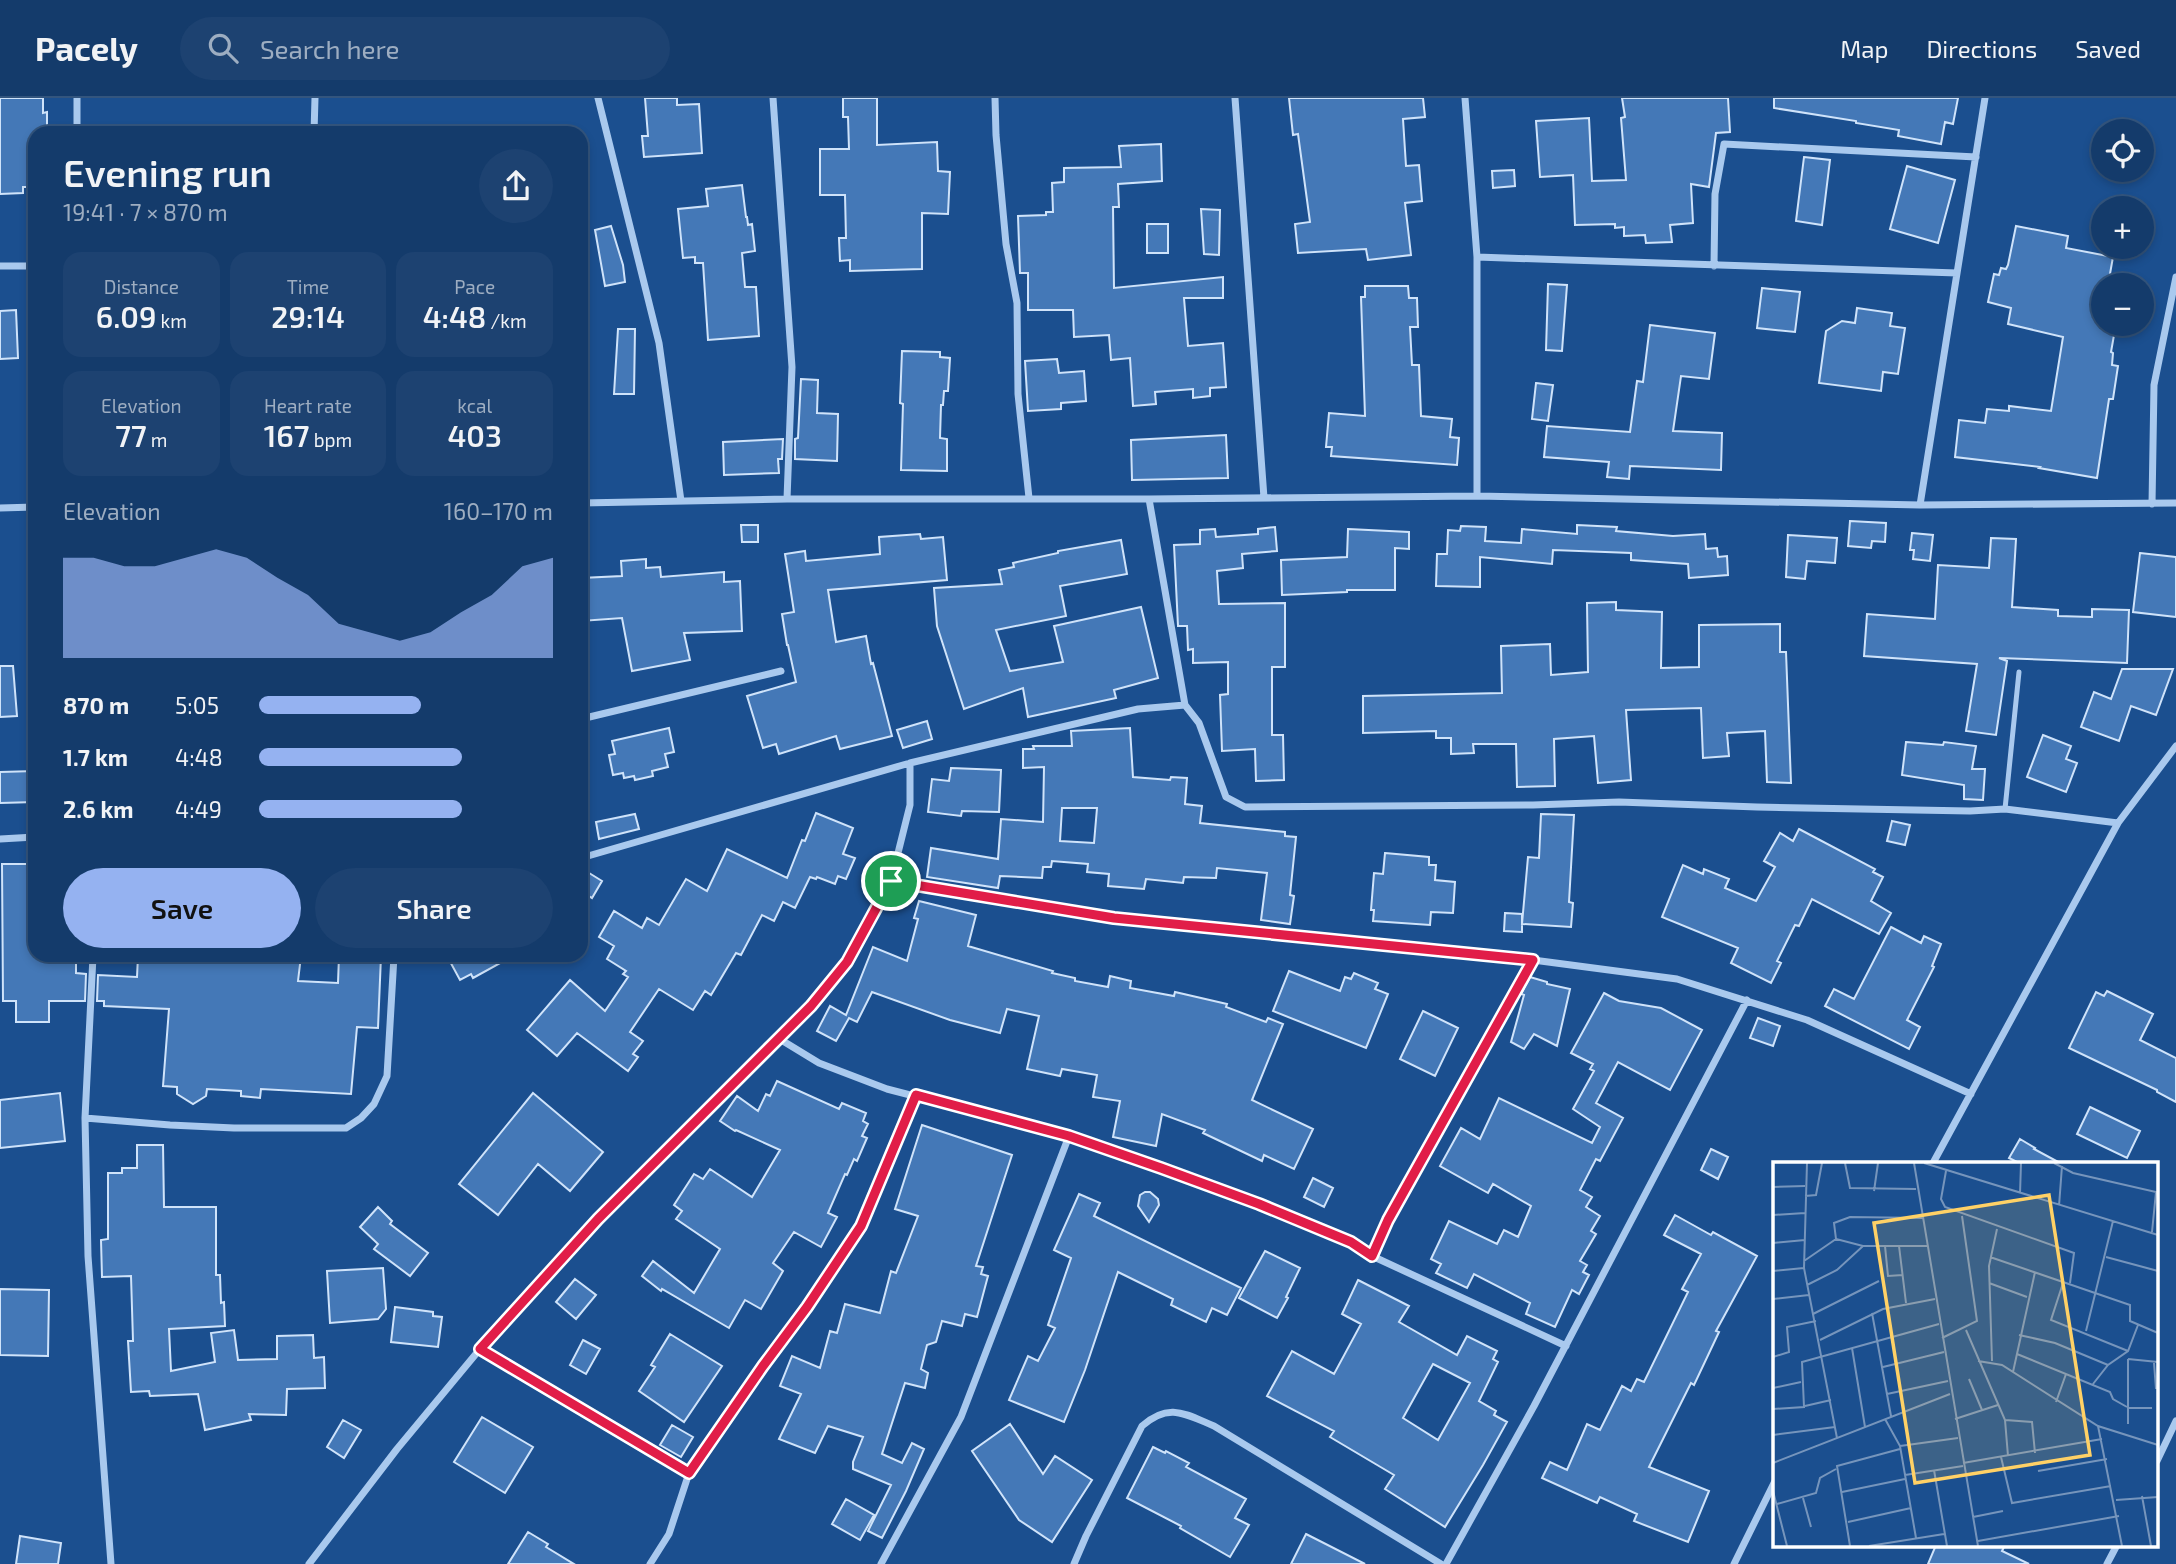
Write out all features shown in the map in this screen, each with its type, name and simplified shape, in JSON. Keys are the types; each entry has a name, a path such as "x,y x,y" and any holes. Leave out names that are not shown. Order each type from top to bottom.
{"street":[{"path":"77,98 77,126"},
{"path":"314,126 315,98"},
{"path":"598,98 659,343 681,502"},
{"path":"773,98 792,367 787,499"},
{"path":"995,98 1006,244 1017,303 1018,394 1029,498"},
{"path":"1234,98 1264,498"},
{"path":"1465,98 1476,257 1477,496"},
{"path":"1920,505 1985,98"},
{"path":"1714,266 1715,194 1724,144 1976,157"},
{"path":"1476,257 1957,273"},
{"path":"0,266 28,266"},
{"path":"2152,504 2154,385 2176,277"},
{"path":"588,503 787,499 1477,496 1920,505 2176,503"},
{"path":"1149,499 1185,705 1199,723 1226,797 1245,807 1619,802 1970,811 2005,809 2118,823"},
{"path":"0,508 28,507"},
{"path":"588,717 782,671"},
{"path":"588,856 910,763 1138,709 1185,705"},
{"path":"1934,1162 2118,823 2176,746"},
{"path":"309,1564 397,1449 480,1349 598,1219 811,1006 847,962 891,881 910,804 910,763"},
{"path":"0,839 28,837"},
{"path":"891,881 1114,918 1533,960 1677,979 1807,1020 1971,1094"},
{"path":"1372,1256 1388,1220 1533,960"},
{"path":"93,962 85,1118 88,1256 111,1564"},
{"path":"85,1118 234,1128 346,1128 361,1118 374,1104 387,1076 394,962"},
{"path":"1074,1564 1142,1426 1154,1415 1179,1411 1214,1426 1443,1564 1566,1346 1746,1000"},
{"path":"778,1038 819,1063 887,1089 1069,1136 1259,1204 1351,1242 1372,1256 1566,1346"},
{"path":"650,1564 669,1534 689,1473 861,1226 916,1095"},
{"path":"881,1564 961,1417 1069,1136"},
{"path":"480,1349 689,1473"},
{"path":"2158,1459 2176,1421"},
{"path":"1734,1564 1773,1485"},
{"path":"2107,1564 2116,1546"}],"lane":[{"path":"2005,809 2019,672"}],"building":[{"path":"0,98 43,98 43,113 47,112 47,126 28,126 28,187 23,187 23,193 0,194"},
{"path":"645,98 677,98 677,105 699,104 702,153 644,157 642,136 648,136"},
{"path":"843,98 877,98 877,145 937,142 938,171 950,172 948,214 922,213 922,269 850,271 850,260 840,261 839,238 846,238 845,195 820,195 820,149 849,149 848,117 843,117"},
{"path":"1289,98 1423,98 1425,117 1403,119 1406,166 1419,165 1422,201 1405,203 1411,255 1368,260 1366,249 1298,253 1295,224 1310,222 1298,134 1293,135"},
{"path":"1622,98 1728,98 1730,132 1716,133 1709,187 1691,184 1693,223 1670,225 1672,242 1646,243 1645,235 1624,236 1624,227 1615,228 1615,224 1575,225 1573,175 1540,177 1536,121 1589,118 1592,181 1626,180"},
{"path":"1774,98 1958,98 1953,124 1945,122 1941,144 1898,136 1899,130 1774,108"},
{"path":"1161,144 1162,181 1118,184 1119,207 1113,207 1114,288 1223,277 1223,298 1184,298 1188,346 1223,343 1226,387 1210,388 1210,396 1193,398 1193,389 1155,392 1156,404 1133,406 1130,358 1111,360 1109,335 1074,337 1073,310 1028,310 1028,273 1020,273 1018,216 1046,215 1046,212 1053,212 1052,183 1064,182 1064,168 1121,167 1119,146"},
{"path":"1804,157 1830,160 1822,225 1796,221"},
{"path":"1907,166 1955,180 1938,243 1890,229"},
{"path":"1514,170 1515,186 1493,188 1492,171"},
{"path":"742,185 748,225 752,224 755,251 742,253 745,287 756,287 759,336 708,340 703,263 695,263 695,257 683,258 678,209 708,206 706,189"},
{"path":"1201,209 1220,210 1219,255 1204,254"},
{"path":"1147,224 1168,224 1168,253 1147,253"},
{"path":"611,226 623,265 625,282 605,286 595,230"},
{"path":"2016,226 2068,236 2066,248 2091,253 2091,259 2113,259 2110,273 2091,273 2091,336 2114,336 2112,365 2118,366 2113,399 2109,399 2097,478 2040,467 1955,457 1959,420 1985,423 1987,409 2009,411 2009,406 2051,411 2063,337 2008,324 2011,308 1988,302 1994,274 1999,275 2001,268 2006,269"},
{"path":"1548,284 1567,285 1562,351 1546,350"},
{"path":"1365,286 1408,286 1409,298 1417,298 1418,327 1410,327 1412,365 1419,365 1421,416 1452,419 1450,437 1459,438 1457,465 1331,456 1332,447 1326,447 1329,413 1365,416 1361,297 1365,297"},
{"path":"1762,288 1800,292 1795,332 1757,328"},
{"path":"1857,308 1892,313 1890,326 1905,328 1898,374 1883,372 1881,391 1819,383 1826,331 1842,321 1855,323"},
{"path":"16,310 18,358 0,359 0,311"},
{"path":"1650,325 1715,333 1709,379 1681,376 1673,431 1722,433 1721,470 1630,466 1629,479 1607,477 1609,462 1544,457 1547,426 1630,432 1637,381 1643,382"},
{"path":"618,329 635,329 634,394 614,394"},
{"path":"902,351 940,352 940,357 950,358 948,391 944,391 941,405 940,438 947,439 947,471 901,470"},
{"path":"1057,359 1059,373 1084,371 1086,401 1061,403 1061,409 1028,411 1025,361"},
{"path":"801,379 818,380 817,413 838,414 837,461 795,459"},
{"path":"1536,383 1553,385 1548,421 1532,419"},
{"path":"1226,435 1228,478 1132,480 1131,440"},
{"path":"783,439 782,459 778,459 779,473 724,475 723,442"},
{"path":"1850,521 1886,523 1885,542 1872,541 1871,548 1848,546"},
{"path":"741,525 758,525 758,542 742,542"},
{"path":"1577,525 1617,527 1616,531 1673,536 1705,534 1706,549 1717,548 1718,557 1727,556 1728,575 1689,578 1688,564 1631,560 1631,553 1553,550 1552,564 1480,557 1480,587 1436,586 1437,554 1447,554 1448,530 1460,531 1461,526 1486,527 1485,541 1521,543 1522,529 1577,534"},
{"path":"1275,527 1277,551 1242,554 1243,568 1217,571 1219,604 1285,603 1285,667 1272,667 1272,735 1283,735 1284,780 1256,781 1255,749 1222,751 1220,695 1228,694 1228,662 1193,663 1193,649 1188,650 1187,626 1178,626 1174,545 1200,544 1200,530 1215,529 1216,537 1258,534 1258,529"},
{"path":"1348,529 1409,532 1409,549 1395,548 1395,590 1347,590 1282,595 1281,560 1347,557"},
{"path":"1912,533 1933,535 1930,561 1913,559 1914,550 1910,550"},
{"path":"920,534 921,539 943,537 947,580 828,590 836,642 866,636 871,664 873,663 892,736 840,749 836,736 779,754 776,744 763,748 747,696 796,682 782,614 794,612 785,554 805,551 806,561 880,554 879,537"},
{"path":"1788,535 1837,538 1835,563 1807,561 1805,579 1786,577"},
{"path":"1991,538 2016,539 2012,607 2058,610 2058,616 2092,617 2092,609 2129,610 2127,663 1999,658 2007,661 1996,735 1966,731 1977,664 1864,656 1867,614 1935,619 1938,565 1989,568"},
{"path":"1121,540 1127,574 1060,586 1066,616 996,630 1010,671 1063,662 1054,626 1141,607 1158,678 1114,690 1116,698 1028,717 1023,688 964,709 937,626 934,588 1002,584 999,570 1014,567 1013,563 1058,551"},
{"path":"2140,553 2176,557 2176,617 2133,612"},
{"path":"646,559 646,568 660,567 661,577 724,572 724,582 740,581 742,631 684,633 690,660 632,671 622,618 588,620 588,578 622,576 621,561"},
{"path":"1616,602 1616,610 1662,612 1661,668 1699,667 1699,625 1780,624 1780,652 1786,652 1791,783 1767,782 1765,731 1727,733 1729,756 1703,758 1701,708 1626,710 1631,780 1598,783 1594,736 1554,739 1555,786 1517,787 1516,744 1473,744 1474,753 1451,754 1451,738 1436,738 1436,731 1363,733 1363,696 1502,693 1501,646 1550,644 1551,675 1588,672 1587,603"},
{"path":"0,666 13,666 17,716 0,717"},
{"path":"2122,669 2173,669 2156,715 2131,706 2119,741 2081,727 2094,692 2111,699"},
{"path":"927,721 932,739 903,748 897,730"},
{"path":"669,728 674,752 665,754 668,767 652,771 653,776 635,780 634,776 624,778 623,773 613,775 609,755 615,754 612,741"},
{"path":"1130,728 1133,777 1170,780 1171,777 1187,778 1185,804 1202,806 1200,823 1285,832 1285,836 1296,837 1290,924 1261,920 1267,873 1217,868 1216,878 1184,877 1183,883 1146,879 1144,889 1108,886 1109,874 1087,872 1088,864 1052,861 1051,867 1043,867 1042,878 1000,876 998,888 927,877 931,848 998,859 1001,819 1043,822 1044,767 1023,768 1023,749 1034,749 1033,746 1072,746 1071,731","holes":["1062,808 1097,808 1094,843 1060,841"]},
{"path":"2043,735 2071,746 2066,759 2077,763 2066,792 2027,777"},
{"path":"1906,742 1943,745 1944,742 1976,746 1972,769 1985,769 1983,800 1964,799 1964,785 1902,775"},
{"path":"951,768 1001,770 999,812 962,811 961,816 928,812 932,779 949,781"},
{"path":"28,771 28,802 0,803 0,772"},
{"path":"816,813 853,828 843,854 855,858 846,879 838,876 835,884 810,877 795,908 783,902 774,921 762,915 741,955 736,953 711,995 705,991 693,1010 659,989 630,1032 643,1041 633,1054 638,1057 628,1071 577,1033 557,1056 527,1030 570,980 605,1011 628,977 623,974 626,971 607,959 614,946 599,937 614,911 642,928 647,918 659,925 686,879 707,891 727,849 787,878"},
{"path":"635,814 639,829 599,839 596,822"},
{"path":"1541,814 1574,815 1569,902 1573,903 1571,927 1522,924 1528,857 1539,858"},
{"path":"1892,821 1910,825 1905,845 1887,841"},
{"path":"1799,829 1875,869 1873,872 1883,877 1871,901 1891,913 1879,934 1812,899 1777,961 1781,963 1771,983 1731,963 1738,948 1662,917 1683,865 1703,874 1704,869 1729,879 1725,888 1756,901 1775,867 1764,861 1780,833 1793,841"},
{"path":"1385,853 1429,857 1429,865 1436,865 1435,880 1455,882 1453,913 1431,912 1430,925 1373,921 1374,910 1371,910 1374,873 1383,874"},
{"path":"2,864 28,864 28,962 76,962 76,973 86,974 85,1001 49,1001 49,1022 16,1022 16,1001 3,1001"},
{"path":"588,872 602,881 592,898 588,895"},
{"path":"919,901 976,915 968,946 1075,978 1075,981 1108,987 1110,976 1131,981 1130,988 1174,996 1175,992 1227,1004 1226,1007 1266,1022 1268,1018 1283,1024 1252,1100 1313,1129 1294,1169 1264,1155 1262,1161 1203,1133 1205,1130 1162,1114 1156,1146 1113,1137 1120,1101 1093,1097 1097,1075 1062,1069 1060,1076 1027,1069 1039,1016 1007,1009 1000,1033 950,1020 872,992 857,1022 849,1018 836,1041 817,1031 830,1006 846,1015 873,947 907,961 918,919 914,918"},
{"path":"1505,913 1522,914 1522,932 1504,931"},
{"path":"1891,927 1921,943 1924,936 1941,944 1932,966 1934,967 1907,1020 1920,1027 1909,1049 1825,1006 1834,989 1854,999"},
{"path":"138,962 300,962 298,981 338,983 339,962 381,962 378,1028 357,1027 351,1094 261,1089 260,1098 241,1096 241,1091 207,1089 206,1096 193,1104 177,1094 177,1087 163,1086 169,1009 104,1006 104,1001 97,1001 98,975 137,977"},
{"path":"450,962 502,962 473,978 471,974 460,980"},
{"path":"1289,971 1340,991 1345,977 1351,979 1354,973 1378,983 1375,989 1388,994 1366,1048 1273,1011"},
{"path":"1530,977 1570,989 1557,1046 1534,1034 1524,1049 1511,1042 1524,995 1521,994"},
{"path":"2107,991 2153,1014 2140,1040 2176,1058 2176,1102 2157,1090 2069,1048 2096,992 2104,996"},
{"path":"1604,993 1619,1001 1661,1008 1702,1030 1670,1090 1618,1062 1596,1103 1623,1118 1600,1161 1596,1159 1580,1190 1592,1197 1586,1207 1600,1216 1591,1231 1596,1234 1580,1261 1587,1265 1583,1272 1589,1275 1579,1294 1572,1290 1555,1327 1526,1314 1530,1303 1474,1274 1467,1288 1436,1273 1441,1264 1431,1259 1449,1221 1497,1244 1504,1230 1518,1237 1531,1206 1493,1184 1488,1193 1440,1166 1461,1128 1480,1139 1499,1098 1592,1143 1600,1127 1573,1109 1594,1071 1590,1069 1593,1064 1571,1053"},
{"path":"1423,1011 1458,1028 1435,1076 1400,1059"},
{"path":"1758,1018 1780,1026 1773,1046 1750,1038"},
{"path":"777,1081 839,1109 842,1103 866,1113 863,1121 868,1124 862,1136 867,1138 857,1161 854,1159 847,1175 845,1174 828,1213 837,1217 821,1247 794,1232 773,1263 783,1271 761,1309 745,1300 729,1328 662,1289 661,1291 642,1276 653,1261 694,1293 720,1249 676,1219 682,1211 674,1205 694,1174 703,1179 710,1169 752,1197 780,1150 735,1131 720,1121 737,1096 758,1111 766,1094 770,1096"},
{"path":"60,1093 65,1141 0,1148 0,1100"},
{"path":"533,1093 603,1152 570,1191 538,1164 498,1215 459,1184"},
{"path":"2090,1107 2140,1131 2127,1158 2077,1134"},
{"path":"922,1125 1012,1155 976,1266 983,1267 981,1274 988,1276 977,1317 965,1314 962,1326 942,1321 936,1342 927,1345 921,1369 928,1373 925,1388 905,1383 882,1454 902,1463 912,1443 924,1449 882,1538 868,1531 891,1485 853,1469 863,1437 828,1426 815,1453 779,1439 801,1394 780,1386 792,1356 820,1368 830,1331 837,1333 845,1304 880,1313 891,1271 896,1273 918,1216 895,1209"},
{"path":"2020,1139 2058,1162 2017,1162 2009,1158"},
{"path":"137,1145 163,1145 164,1207 216,1207 216,1275 220,1275 225,1326 169,1329 171,1371 215,1362 211,1333 234,1330 238,1360 277,1359 277,1336 313,1335 314,1358 324,1357 325,1388 287,1389 286,1415 249,1414 251,1420 205,1430 198,1394 150,1396 149,1391 131,1392 128,1341 133,1341 131,1276 102,1277 101,1240 108,1239 108,1173 122,1173 122,1168 137,1168"},
{"path":"1711,1149 1728,1157 1718,1179 1701,1170"},
{"path":"1313,1178 1333,1188 1324,1207 1304,1197"},
{"path":"1150,1192 1158,1199 1159,1205 1149,1222 1138,1206 1140,1195"},
{"path":"1079,1194 1100,1203 1094,1216 1241,1288 1227,1315 1212,1308 1206,1322 1171,1305 1173,1299 1118,1272 1085,1370 1064,1422 1009,1400 1028,1356 1038,1361 1055,1328 1048,1325 1071,1258 1054,1250"},
{"path":"378,1207 392,1221 390,1224 428,1253 410,1276 374,1249 378,1244 360,1227"},
{"path":"1675,1215 1757,1256 1716,1331 1719,1332 1694,1385 1691,1383 1649,1467 1709,1491 1688,1542 1634,1521 1637,1514 1600,1497 1597,1503 1542,1478 1550,1462 1567,1470 1587,1424 1600,1430 1622,1386 1631,1391 1637,1379 1644,1382 1688,1292 1682,1289 1701,1254 1664,1235"},
{"path":"1265,1251 1300,1268 1277,1318 1239,1298"},
{"path":"383,1268 386,1309 378,1319 330,1323 327,1271"},
{"path":"575,1279 596,1295 576,1319 556,1302"},
{"path":"1358,1280 1409,1306 1399,1322 1457,1355 1467,1336 1497,1351 1493,1359 1498,1362 1479,1401 1496,1411 1494,1415 1507,1422 1445,1527 1385,1489 1394,1475 1330,1437 1334,1431 1267,1396 1292,1351 1334,1374 1361,1324 1342,1314","holes":["1433,1364 1470,1383 1438,1440 1403,1418"]},
{"path":"0,1289 49,1290 48,1356 0,1355"},
{"path":"395,1307 433,1312 433,1316 442,1317 438,1347 391,1342"},
{"path":"670,1334 722,1366 684,1422 639,1391 655,1367 651,1365"},
{"path":"583,1340 600,1349 586,1374 570,1365"},
{"path":"482,1417 533,1447 505,1493 454,1462"},
{"path":"343,1420 361,1430 344,1458 327,1447"},
{"path":"1010,1424 1043,1474 1055,1456 1092,1480 1052,1542 1019,1520 972,1451"},
{"path":"672,1425 693,1437 681,1457 660,1445"},
{"path":"1153,1447 1189,1463 1186,1467 1246,1499 1235,1518 1249,1525 1230,1557 1180,1528 1181,1526 1127,1498"},
{"path":"846,1499 874,1515 860,1540 832,1524"},
{"path":"528,1532 548,1544 546,1547 574,1564 508,1564"},
{"path":"1306,1534 1365,1564 1291,1564"},
{"path":"20,1536 61,1543 58,1564 16,1564"},
{"path":"1936,1546 2004,1546 2002,1551 2029,1564 1928,1564"}],"route":[{"path":"891,881 1114,918 1533,960 1388,1220 1372,1256 1351,1242 1161,1168 1069,1136 916,1095 861,1226 689,1473 480,1349 598,1219 811,1006 847,962 891,881"}]}
